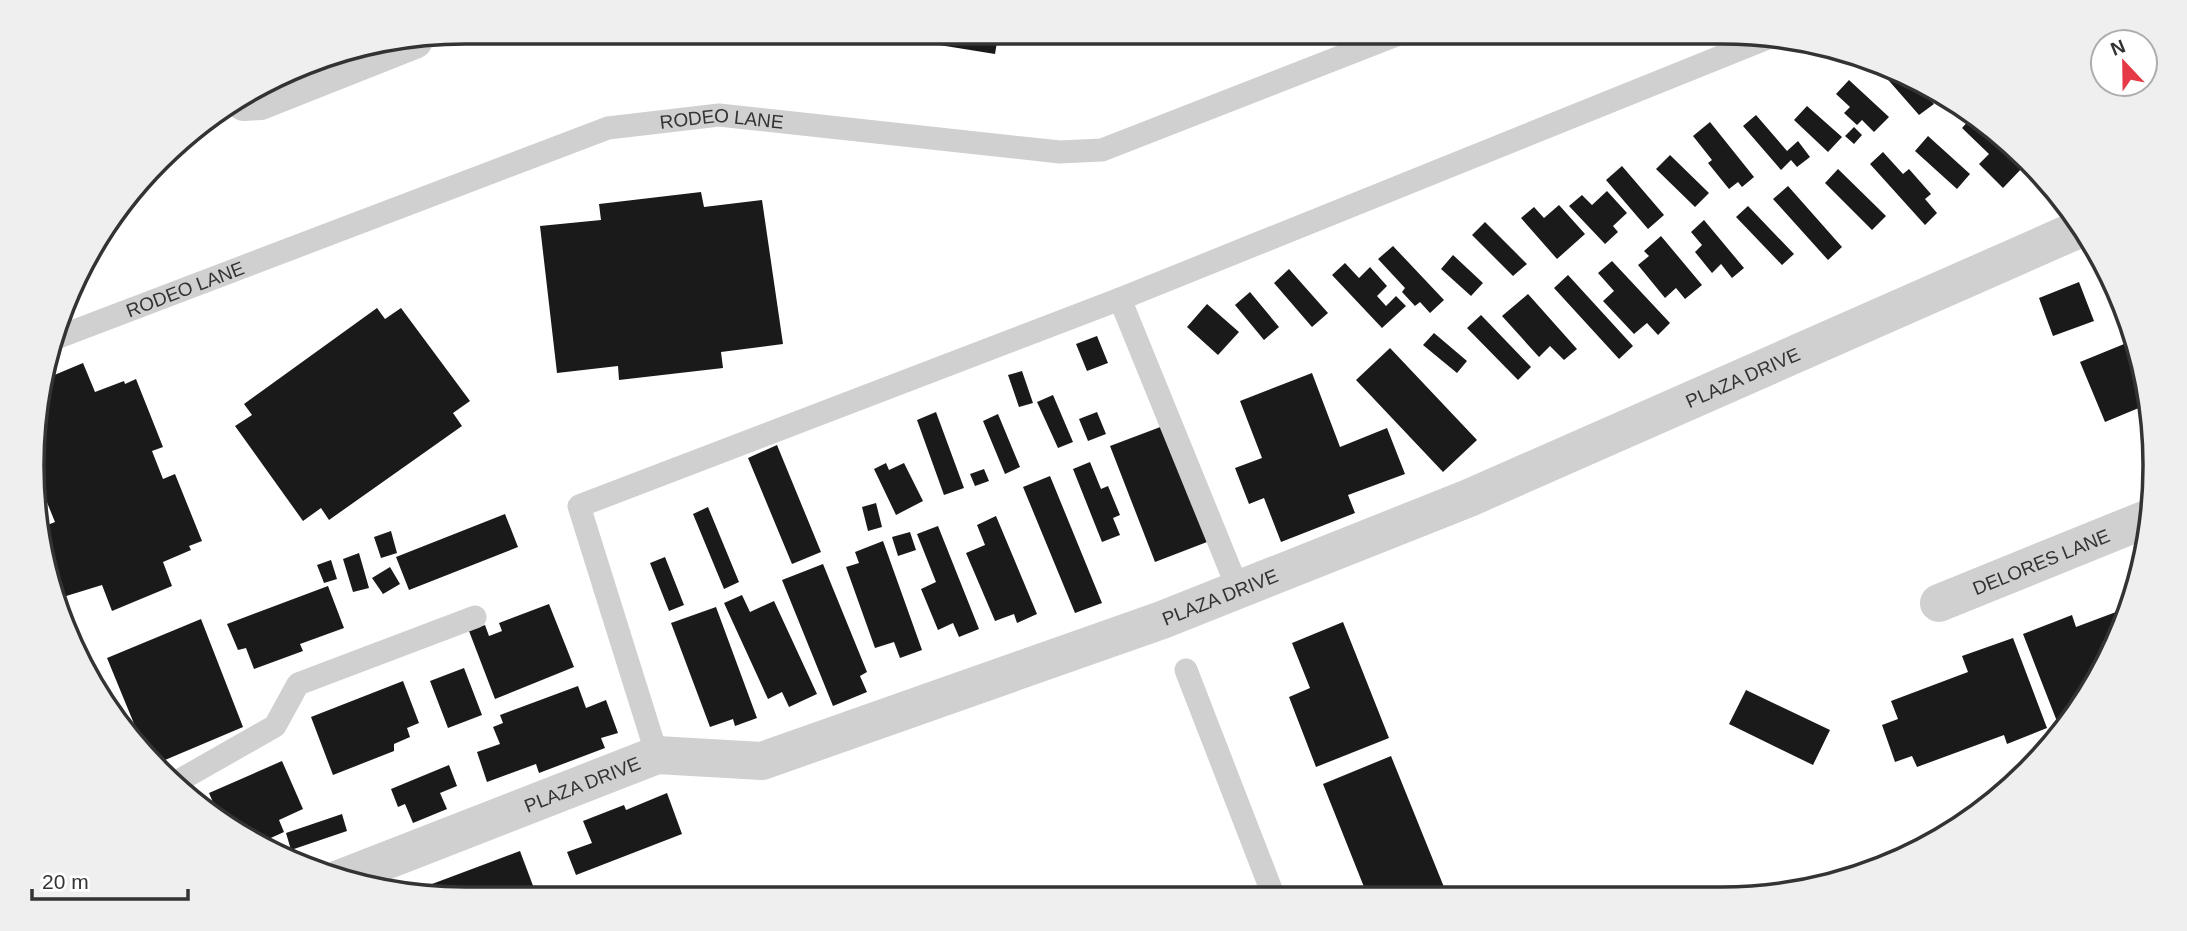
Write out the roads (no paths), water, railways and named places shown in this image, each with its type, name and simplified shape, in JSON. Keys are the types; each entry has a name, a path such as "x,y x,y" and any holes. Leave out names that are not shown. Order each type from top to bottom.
{"street":[{"path":"265,95 379,53"},
{"name":"PLAZA DRIVE","path":"354,872 657,755 762,761 1149,625 1469,498 2073,232"},
{"name":"DELORES LANE","path":"1939,603 2140,522"}],"lane":[{"name":"RODEO LANE","path":"65,335 608,128 719,115 1060,152 1102,150 1373,44"},
{"path":"657,755 579,506 1120,299 1750,45"},
{"path":"1120,299 1238,589"},
{"path":"182,779 275,726 299,684 475,617"},
{"path":"1185,670 1270,887"}]}
